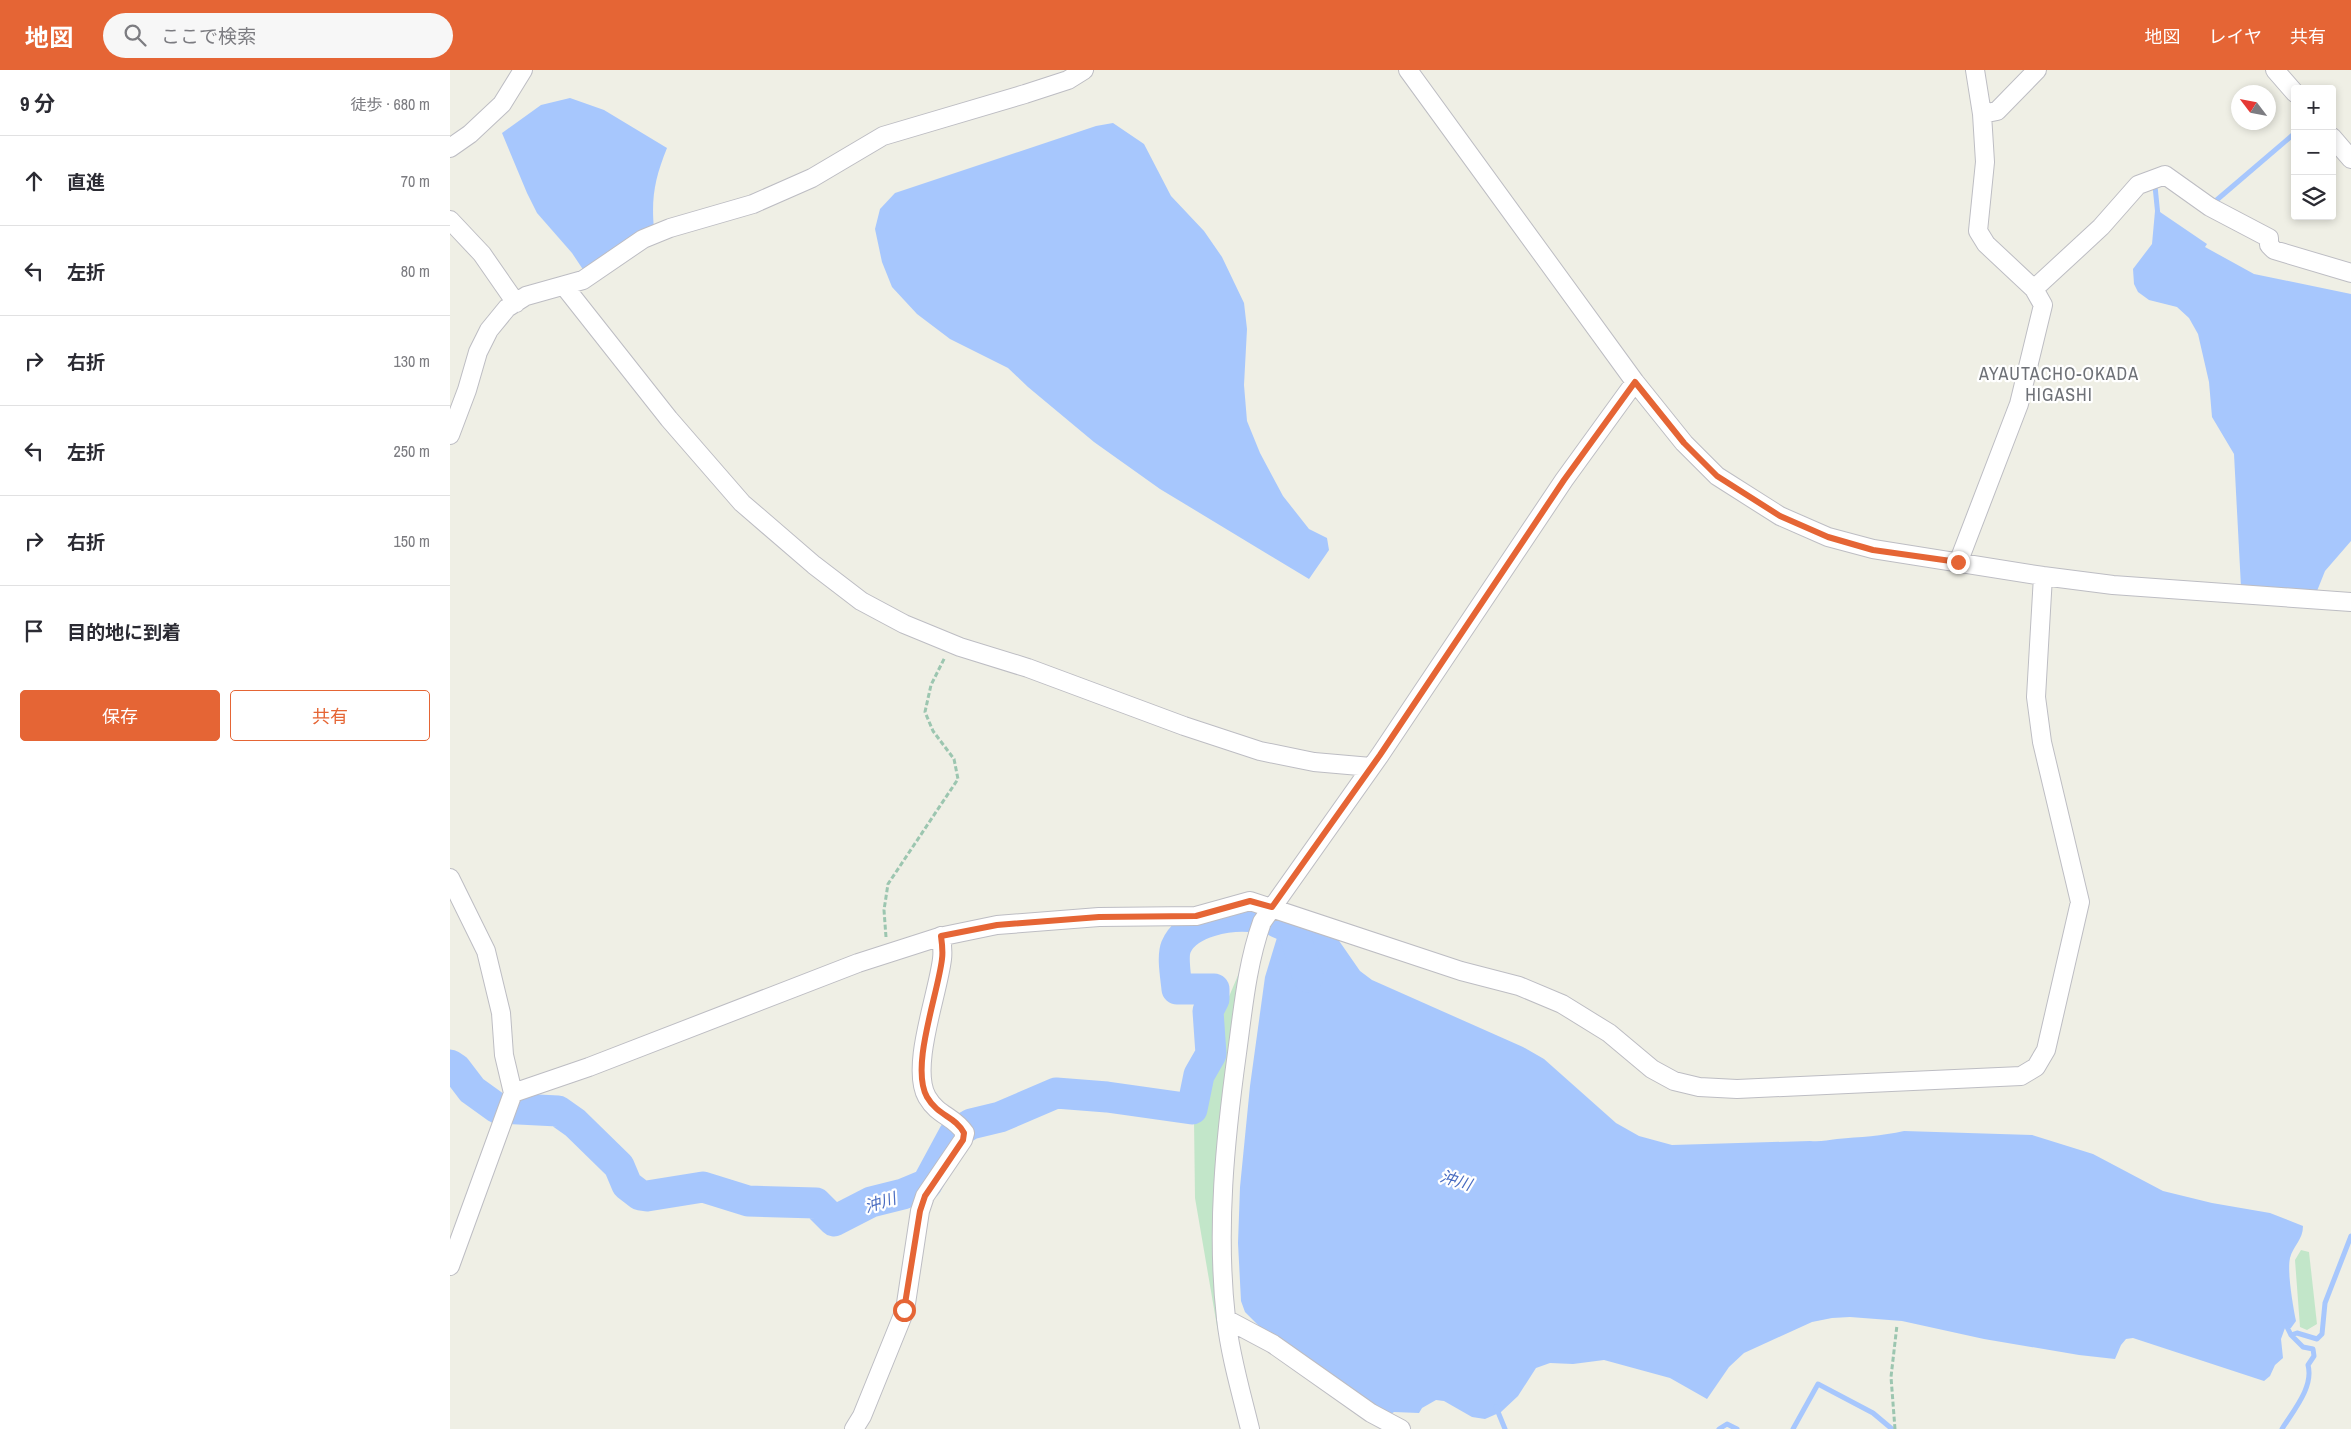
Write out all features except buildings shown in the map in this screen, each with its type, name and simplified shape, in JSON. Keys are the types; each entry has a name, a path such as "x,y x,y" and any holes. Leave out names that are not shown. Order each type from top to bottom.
{"street":[{"path":"450,148 470,134 502,104 523,70"},
{"path":"450,435 467,390 478,352 489,330 506,308 526,296 583,280 643,239 670,228 753,204 812,178 883,136 1068,80 1084,70"},
{"path":"1408,70 1635,382 1684,443 1717,476 1780,516 1828,537 1873,550 2043,576 2113,585 2351,602"},
{"path":"1958,562 2019,404 2042,305 2034,289 1986,244 1978,230 1985,162 1982,114 1974,70"},
{"path":"1982,114 1997,111 2037,70"},
{"path":"2276,70 2291,88"},
{"path":"2336,142 2351,159"},
{"path":"2034,289 2101,227 2138,185 2165,175 2209,207 2269,238 2269,245 2274,250 2351,273"},
{"path":"450,220 482,254 516,303"},
{"path":"564,286 669,419 742,503 814,565 861,601 904,624 951,643 1028,668 1184,726 1260,751 1314,762 1371,767"},
{"path":"1250,1429 1226,1319 1222,1243 1224,1174 1233,1082 1245,994 1262,922 1371,767 1564,480 1635,382"},
{"path":"512,1096 887,953 941,936 997,925 1099,917 1196,916 1250,901 1461,971 1519,986 1562,1004 1609,1033 1652,1069 1674,1081 1699,1087 1736,1089 2021,1076 2036,1067 2046,1050 2080,902 2042,742 2036,697 2043,576"},
{"path":"450,878 486,951 501,1013 504,1055 512,1096 450,1266"},
{"path":"854,1429 862,1416 904,1310 920,1211 925,1196 963,1140 962,1129 938,1112 926,1095 920,1069 942,958 941,936"},
{"path":"1226,1319 1273,1344 1380,1424 1401,1429"}],"path":[{"path":"887,953 884,910 888,884 958,778 954,759 933,731 925,712 931,685 951,643"},
{"path":"1895,1429 1891,1377 1897,1325"}],"green space":[{"path":"1247,954 1214,1249 1218,1332 1195,1198 1194,1120 1202,1076 1214,1054 1213,1025 1225,1006"},
{"path":"2301,1250 2309,1252 2317,1324 2307,1330 2300,1327 2295,1260"}],"water":[{"path":"570,98 604,110 667,148 659,169 655,188 653,207 654,229 586,274 572,253 537,213 502,133 541,105"},
{"path":"1113,123 1144,144 1171,196 1204,231 1222,257 1244,303 1247,329 1244,385 1247,421 1260,453 1283,496 1309,529 1327,538 1329,550 1309,579 1160,489 1094,442 1008,368 950,339 917,314 892,287 882,262 875,229 880,209 895,193 1096,126"},
{"path":"2155,211 2160,212 2207,244 2205,247 2254,274 2351,294 2351,541 2325,571 2317,591 2241,587 2234,454 2212,417 2209,382 2198,334 2189,318 2177,307 2149,300 2138,292 2134,284 2133,269 2152,244"},
{"path":"1306,924 1335,935 1360,971 1372,980 1523,1047 1544,1059 1616,1123 1639,1136 1672,1145 1821,1141 1904,1131 2032,1135 2093,1154 2163,1191 2212,1203 2270,1213 2303,1226 2303,1231 2293,1250 2289,1264 2296,1321 2291,1328 2285,1328 2281,1339 2283,1358 2275,1365 2270,1376 2264,1381 2133,1338 2126,1339 2115,1359 1984,1339 1902,1321 1850,1317 1832,1318 1812,1322 1744,1353 1729,1367 1707,1399 1670,1378 1604,1360 1573,1364 1550,1363 1536,1368 1518,1396 1501,1412 1485,1419 1472,1417 1444,1401 1436,1400 1422,1408 1419,1413 1394,1412 1389,1415 1262,1329 1245,1312 1241,1301 1238,1243 1240,1187 1250,1086 1265,977 1279,931 1301,937"}],"waterway":[{"path":"2212,204 2291,136"},
{"path":"2158,185 2155,186 2158,216"},
{"name":"沖川","path":"450,1065 456,1069 472,1090 497,1108 558,1111 575,1123 619,1166 627,1185 640,1195 647,1196 703,1187 748,1201 816,1203 834,1221 871,1202 903,1194 927,1184 954,1134 971,1124 1000,1117 1056,1093 1107,1097 1192,1109 1199,1075 1211,1054 1208,1011 1214,999 1214,989 1177,989 1174,962 1176,947 1189,931 1199,925 1222,918 1255,917"},
{"name":"沖川","path":"1277,922 1293,929 1308,977"},
{"path":"2285,1323 2291,1335 2297,1333 2317,1339 2322,1334 2325,1303 2351,1236"},
{"path":"2282,1429 2297,1407 2305,1390 2308,1382 2308,1365 2314,1356 2313,1349 2303,1347 2291,1335"},
{"path":"1793,1429 1818,1384 1873,1413 1892,1429"},
{"path":"1496,1407 1505,1429"},
{"path":"1719,1429 1727,1424 1737,1429"}],"district":[{"name":"AYAUTACHO-OKADA HIGASHI","path":"2059,383"}],"route":[{"path":"904,1310 920,1211 925,1196 963,1140 964,1133 959,1124 938,1112 926,1095 920,1069 942,958 941,936 997,925 1099,917 1196,916 1250,901 1272,907 1380,755 1564,480 1635,382 1684,443 1717,476 1780,516 1828,537 1873,550 1958,562"}]}
